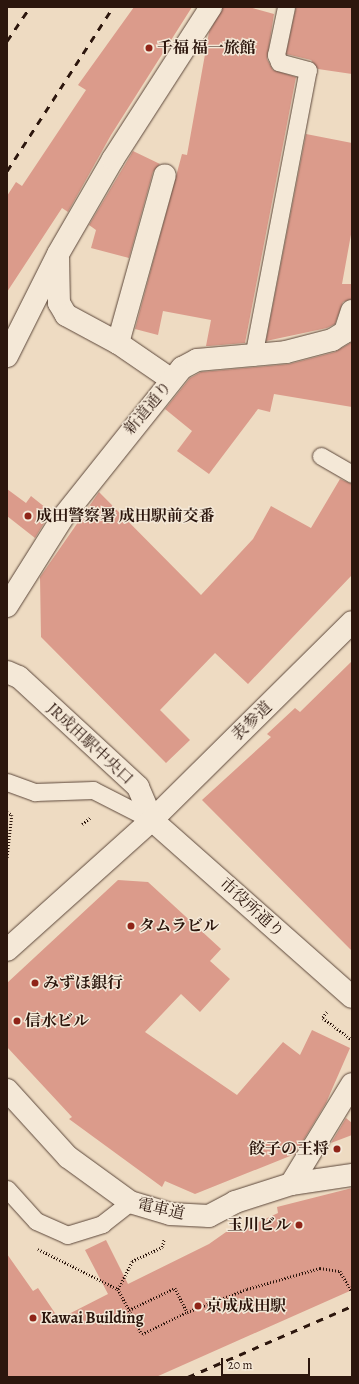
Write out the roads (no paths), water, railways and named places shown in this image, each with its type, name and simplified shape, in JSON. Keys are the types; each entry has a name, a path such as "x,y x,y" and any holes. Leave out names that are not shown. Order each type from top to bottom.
{"street":[{"path":"7,356 58,254 113,159 211,7"},
{"path":"118,343 165,175"},
{"path":"58,254 59,303 66,315 118,343 172,380"},
{"name":"新道通り","path":"7,606 63,517 182,368 198,360 253,357 332,340 345,332 352,311"},
{"name":"表参道","path":"7,950 152,820 352,622"},
{"name":"JR成田駅中央口","path":"7,672 18,677 138,787 152,820"},
{"name":"市役所通り","path":"152,820 352,997"},
{"path":"291,1184 352,1084"},
{"name":"電車道","path":"7,1090 68,1157 130,1202 170,1214 209,1216 235,1202 291,1184 352,1175"}],"lane":[{"path":"253,357 308,70 279,62 276,55 286,7"},
{"path":"321,456 352,474"},
{"name":"JR成田駅中央口","path":"7,782 35,792 93,790 152,820"},
{"path":"7,1189 36,1221 67,1235 102,1224 130,1202"}],"railway":[{"path":"7,41 30,7"},
{"path":"7,171 113,7"},
{"path":"188,1377 352,1306"}],"place":[{"name":"千福 福一旅館","path":"149,48"},
{"name":"成田警察署 成田駅前交番","path":"28,516"},
{"name":"タムラビル","path":"131,926"},
{"name":"みずほ銀行","path":"35,983"},
{"name":"信水ビル","path":"17,1021"},
{"name":"餃子の王将","path":"337,1149"},
{"name":"玉川ビル","path":"299,1225"},
{"name":"京成成田駅","path":"198,1306"},
{"name":"Kawai Building","path":"33,1318"}]}
